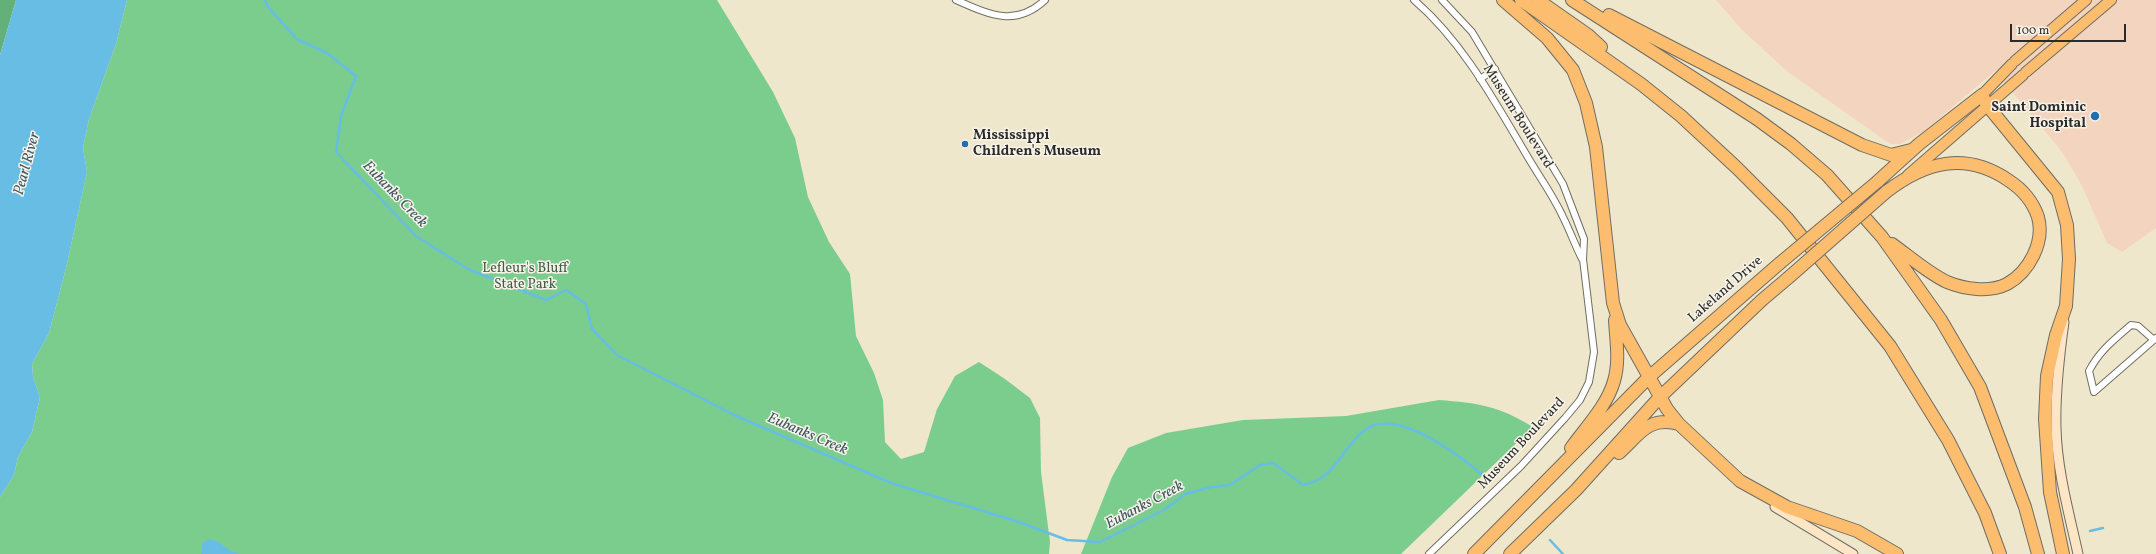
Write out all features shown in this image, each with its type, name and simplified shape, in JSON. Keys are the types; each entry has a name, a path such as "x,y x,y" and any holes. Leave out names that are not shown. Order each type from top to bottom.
{"highway":[{"path":"1503,0 1547,38 1573,70 1586,103 1596,147 1618,354 1614,381 1598,413 1548,480"},
{"path":"1521,0 1641,84"},
{"path":"1538,0 1588,35 1641,84 1698,131 1787,218 1890,346 1948,440 1985,513 2000,554"},
{"path":"1572,0 1757,119 1791,144 1827,175 1882,237 1941,320 1980,387 2024,507 2038,554"},
{"path":"1579,0 1862,146 1891,155 1914,149"},
{"path":"1985,100 2058,192 2069,243 2066,306 2056,335 2047,376 2045,419 2050,492 2063,554"},
{"name":"Lakeland Drive","path":"1474,554 1649,377 1914,149 1985,100"},
{"path":"1882,237 1947,282 1967,288 1988,289 2006,284 2020,273 2034,255 2039,238 2038,218 2031,202 2014,184 1996,172 1976,164 1957,162 1939,165 1902,180"},
{"name":"Lakeland Drive","path":"1510,554 1576,490 1659,398 1762,300 1886,192 1902,180"},
{"path":"1613,303 1620,325 1659,398 1679,424 1740,481 1787,507 1857,531 1897,554"},
{"path":"1576,490 1650,424 1667,421 1679,424"}],"main road":[{"name":"Lakeland Drive","path":"1902,180 1985,100 2014,62 2086,0"},
{"name":"Lakeland Drive","path":"1985,100 2025,73 2111,0"}],"street":[{"path":"956,0 992,16 1014,16 1036,8 1045,0"},
{"name":"Museum Boulevard","path":"1414,0 1431,14 1453,39 1480,79 1563,217 1583,259"},
{"name":"Museum Boulevard","path":"1429,554 1521,466 1580,400 1589,382 1594,352 1583,259 1584,239 1564,184 1472,32 1442,0"},
{"path":"1480,79 1495,69"},
{"path":"2066,306 2057,376 2056,429 2059,461 2078,554"},
{"path":"2132,325 2138,326 2155,339 2109,380 2094,392 2089,371 2097,355 2110,343 2132,325"},
{"path":"1740,481 1774,506 1853,554"}],"shaded area":[{"name":"Saint Dominic Hospital","path":"1716,0 2156,0 2156,228 2122,252 2107,243 2082,186 2063,153 1995,71 1924,131 1900,144 1890,144 1788,72 1742,30"}],"green space":[{"path":"0,0 16,0 0,55"},
{"name":"Lefleur's Bluff State Park","path":"127,0 717,0 773,92 795,138 808,197 829,242 850,274 856,336 874,373 883,400 885,442 901,459 924,452 937,409 955,376 979,362 1005,379 1030,398 1040,418 1041,472 1050,542 1049,554 0,554 0,497 14,475 18,457 32,432 40,397 33,377 32,364 49,333 66,268 87,172 83,148 89,119 116,44"},
{"path":"1439,400 1477,404 1499,410 1533,427 1401,554 1081,554 1112,477 1128,448 1166,433 1243,420 1346,416"}],"water":[{"name":"Pearl River","path":"16,0 127,0 116,44 89,119 83,148 87,172 66,268 49,333 32,364 33,377 40,397 32,432 18,457 14,475 0,497 0,55"},
{"path":"208,539 217,541 231,551 241,554 201,554 202,544"}],"waterway":[{"name":"Eubanks Creek","path":"265,0 268,7 297,39 327,53 356,76 341,116 336,152 416,236 468,269 546,300 566,290 586,304 592,329 617,355 734,415 891,483 1019,522 1067,540 1100,542 1164,510 1185,494 1211,487 1230,485 1260,465 1273,463 1303,485 1314,482 1331,470 1357,437 1365,430 1378,424 1394,424 1430,438 1449,449 1490,482"},
{"name":"Eubanks Creek","path":"2090,531 2103,528"},
{"name":"Eubanks Creek","path":"1550,540 1563,554"}],"place":[{"name":"Saint Dominic Hospital","path":"2095,116"},
{"name":"Mississippi Children's Museum","path":"965,144"}]}
